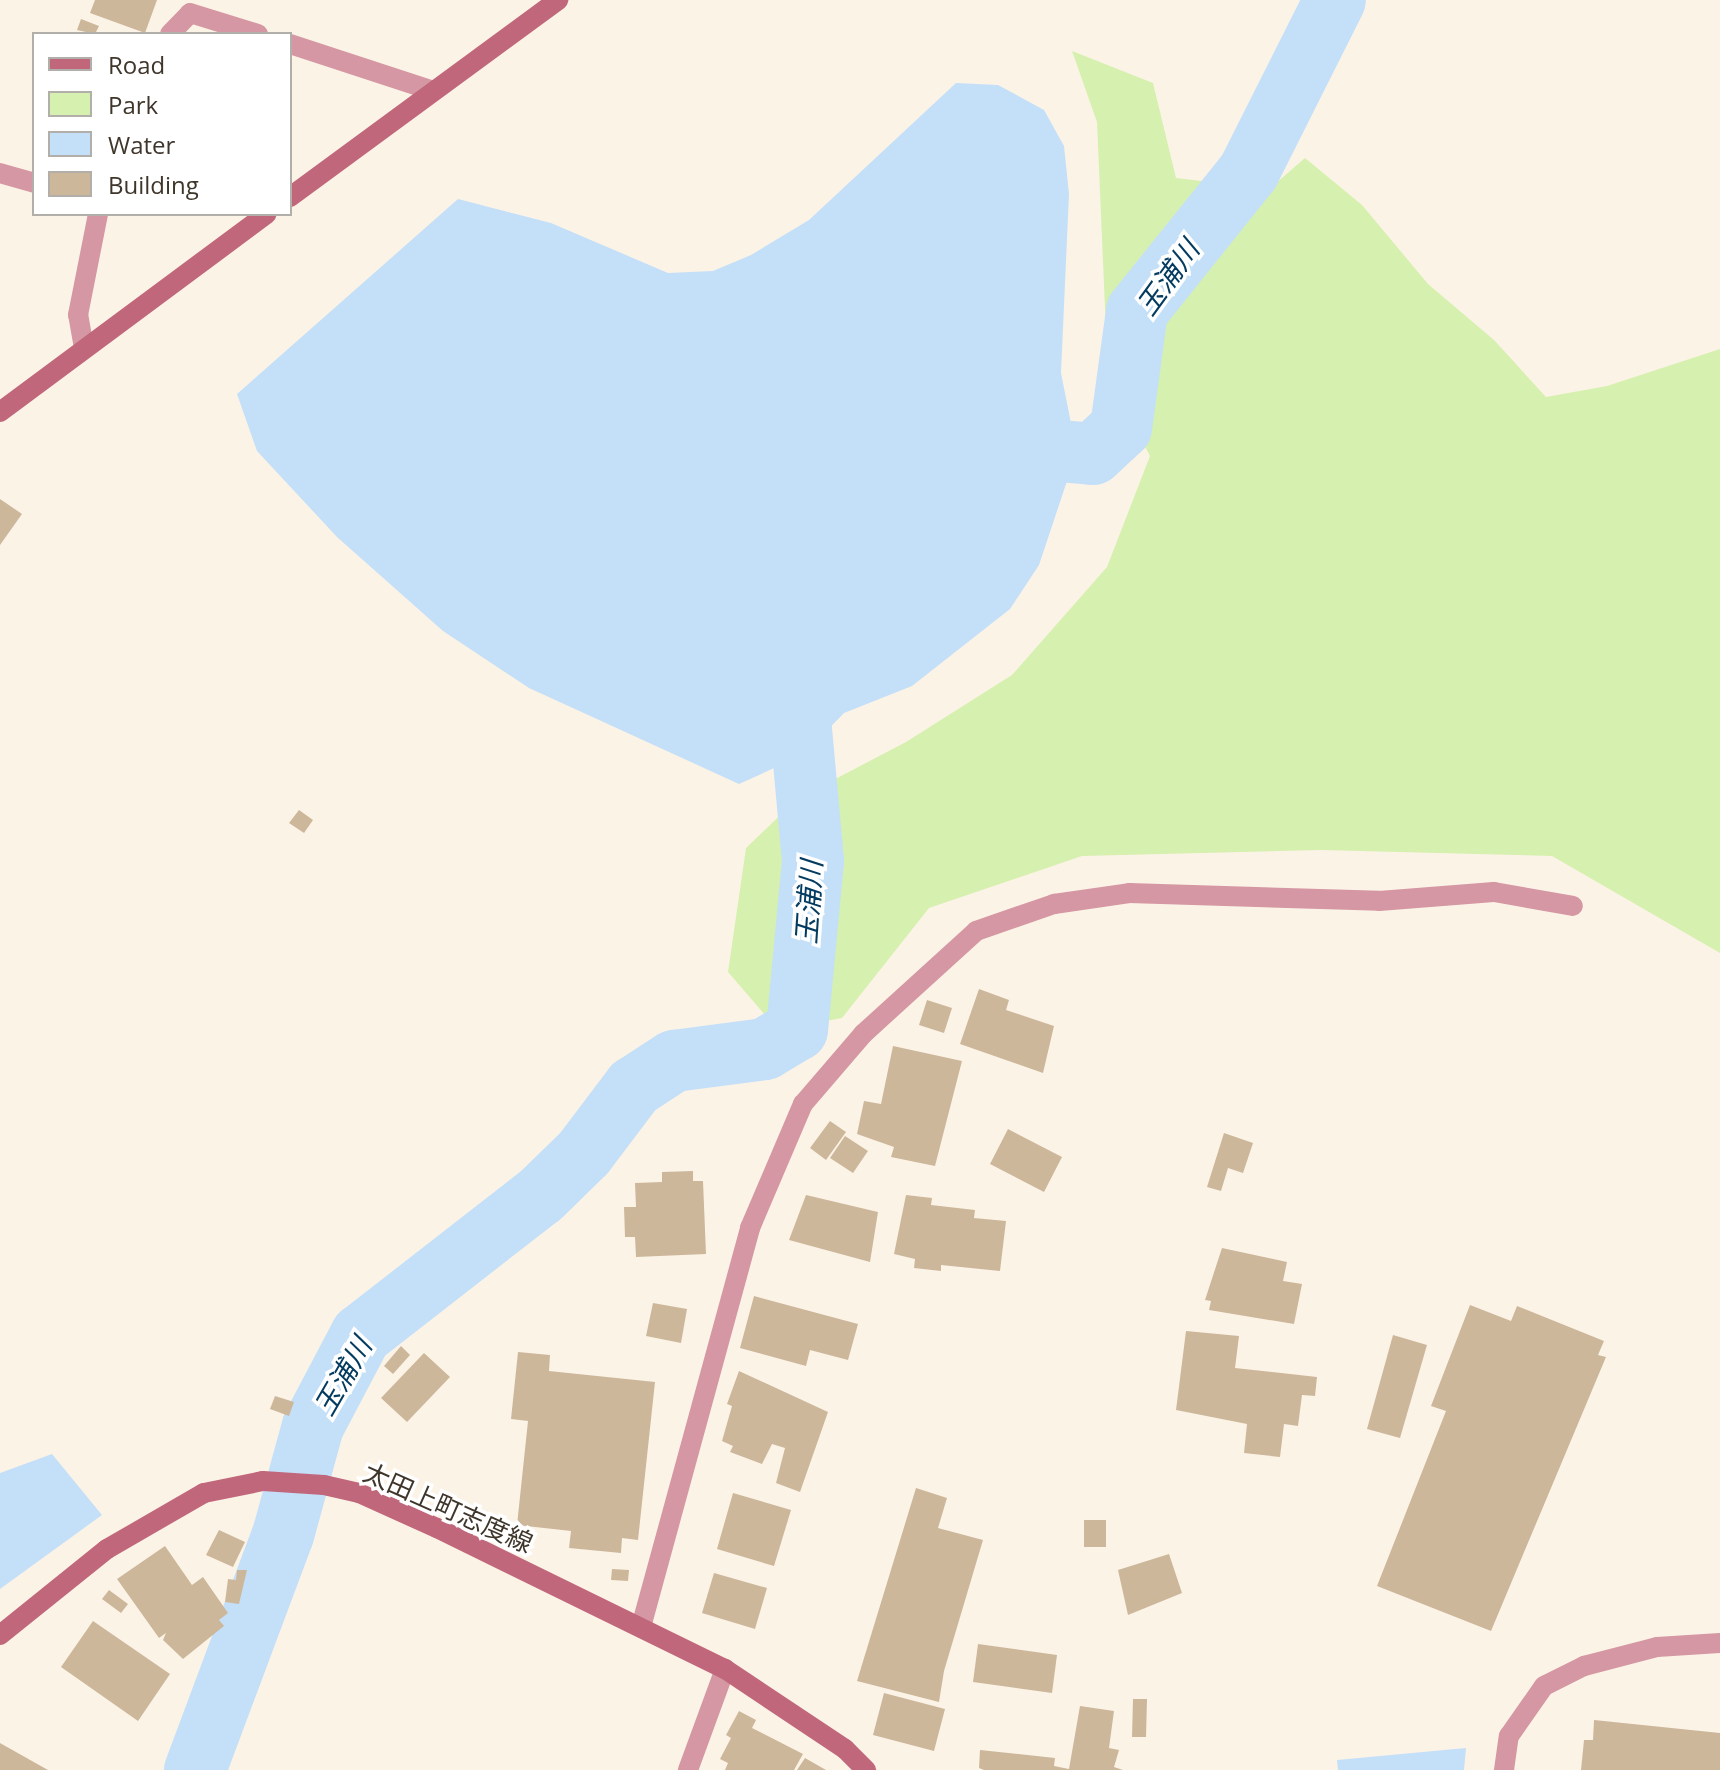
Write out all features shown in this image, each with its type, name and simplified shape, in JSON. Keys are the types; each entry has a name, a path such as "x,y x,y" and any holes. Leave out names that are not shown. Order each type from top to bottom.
{"main road":[{"path":"292,196 558,0"},
{"path":"0,412 264,216"},
{"name":"太田上町志度線","path":"0,1635 107,1549 204,1493 263,1481 324,1485 359,1493 725,1669 845,1749 866,1770"}],"street":[{"path":"172,32 190,13 252,32"},
{"path":"292,45 434,91"},
{"path":"0,173 32,182"},
{"path":"84,348 78,315 98,216"},
{"path":"641,1627 750,1228 803,1104 863,1034 976,931 1054,904 1129,893 1379,901 1494,892 1573,906"},
{"path":"1504,1770 1509,1736 1544,1686 1584,1666 1657,1647 1720,1643"},
{"path":"688,1770 725,1669"}],"green space":[{"path":"1072,51 1153,83 1176,178 1269,189 1305,158 1362,205 1428,284 1494,340 1546,397 1607,386 1720,349 1720,953 1552,856 1321,850 1082,856 929,908 842,1018 778,1030 728,972 746,848 797,799 906,742 1012,675 1107,567 1150,456 1108,378 1097,122"}],"water":[{"path":"956,83 998,85 1044,110 1064,146 1069,194 1061,373 1071,423 1093,454 1070,472 1039,565 1010,609 912,686 844,713 803,755 739,784 529,688 443,631 337,537 257,451 237,394 458,199 551,223 668,273 713,271 751,255 809,220"},
{"path":"52,1454 102,1515 0,1589 0,1473"},
{"path":"1466,1748 1464,1770 1338,1770 1337,1760"}],"building":[{"path":"95,0 157,0 145,32 90,13"},
{"path":"81,19 99,26 96,32 77,30"},
{"path":"0,499 22,514 0,545"},
{"path":"299,810 313,820 304,833 289,823"},
{"path":"979,989 1009,1000 1006,1010 1054,1026 1043,1073 960,1044"},
{"path":"927,1000 952,1008 944,1033 919,1025"},
{"path":"893,1046 962,1061 935,1166 891,1157 894,1147 857,1134 864,1101 881,1104"},
{"path":"830,1121 846,1132 826,1160 810,1148"},
{"path":"1008,1129 1062,1157 1044,1192 990,1164"},
{"path":"1224,1133 1253,1143 1243,1173 1228,1168 1221,1191 1207,1187"},
{"path":"845,1136 868,1151 853,1173 830,1158"},
{"path":"693,1171 693,1181 703,1181 706,1254 636,1257 635,1237 625,1237 624,1207 636,1207 635,1183 662,1182 662,1172"},
{"path":"806,1195 878,1212 870,1262 789,1240"},
{"path":"906,1195 932,1198 931,1205 975,1210 974,1218 1006,1221 1000,1271 941,1265 941,1271 914,1268 915,1259 894,1254"},
{"path":"1222,1248 1287,1262 1283,1281 1302,1284 1294,1324 1209,1310 1211,1301 1205,1300"},
{"path":"754,1296 858,1324 848,1360 810,1350 806,1366 740,1348"},
{"path":"653,1303 687,1309 681,1343 646,1336"},
{"path":"1470,1305 1511,1321 1517,1306 1604,1341 1598,1355 1606,1357 1491,1631 1377,1586 1446,1411 1431,1406"},
{"path":"1186,1331 1239,1336 1235,1368 1317,1377 1315,1396 1302,1395 1298,1426 1284,1424 1280,1457 1244,1453 1247,1424 1176,1410"},
{"path":"1393,1335 1427,1345 1400,1438 1367,1429"},
{"path":"401,1346 410,1355 393,1374 384,1366"},
{"path":"518,1352 550,1355 549,1371 655,1382 638,1540 622,1538 621,1553 569,1548 571,1531 517,1525 528,1421 511,1419"},
{"path":"424,1353 450,1377 407,1422 381,1398"},
{"path":"739,1371 828,1412 800,1492 776,1483 785,1448 772,1444 762,1464 730,1452 733,1446 722,1441 732,1406 727,1404"},
{"path":"275,1396 294,1402 289,1416 270,1409"},
{"path":"916,1488 947,1498 938,1528 983,1540 944,1671 939,1702 857,1681"},
{"path":"733,1493 791,1510 774,1566 717,1549"},
{"path":"1084,1520 1106,1520 1106,1547 1084,1547"},
{"path":"219,1530 245,1542 233,1567 206,1555"},
{"path":"165,1546 192,1585 203,1577 228,1613 219,1620 224,1626 183,1659 163,1640 166,1633 159,1638 117,1579"},
{"path":"1169,1554 1182,1593 1128,1615 1118,1570"},
{"path":"612,1569 629,1570 628,1581 611,1580"},
{"path":"237,1570 247,1570 239,1604 225,1602 228,1579 236,1580"},
{"path":"714,1573 767,1588 755,1629 702,1613"},
{"path":"109,1590 128,1604 121,1613 102,1599"},
{"path":"93,1621 170,1674 138,1721 61,1667"},
{"path":"978,1644 1057,1655 1052,1693 973,1682"},
{"path":"884,1693 945,1709 934,1751 873,1735"},
{"path":"1133,1699 1147,1699 1146,1737 1132,1737"},
{"path":"1080,1706 1114,1711 1109,1748 1119,1750 1114,1767 1123,1770 979,1768 980,1750 1055,1758 1054,1766 1069,1769"},
{"path":"739,1711 756,1720 752,1728 803,1754 794,1770 725,1770 728,1763 720,1759 731,1738 726,1735"},
{"path":"1594,1720 1720,1733 1720,1770 1581,1770 1584,1740 1593,1740"},
{"path":"0,1743 48,1770 0,1770"},
{"path":"805,1758 826,1770 797,1770"}],"waterway":[{"name":"玉浦川","path":"1012,458 1025,448 1093,454 1121,428 1137,311 1249,171 1335,0"},
{"name":"玉浦川","path":"195,1770 283,1535 313,1426 361,1335 541,1195 584,1153 634,1087 674,1061 765,1049 797,1030 813,861 800,719 822,676"}]}
